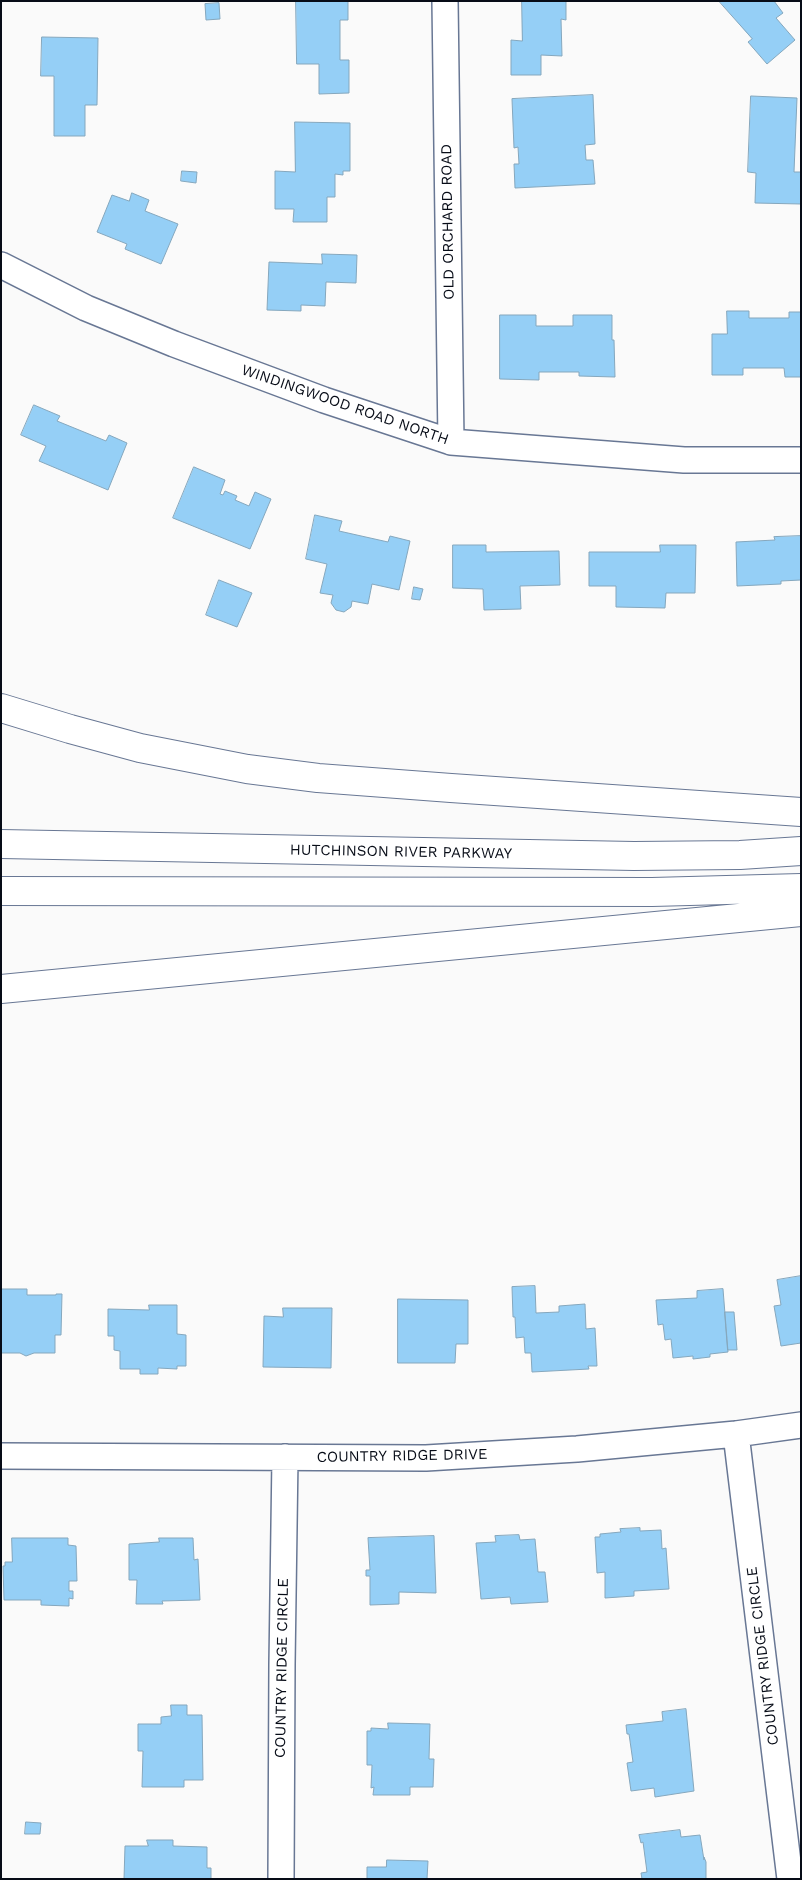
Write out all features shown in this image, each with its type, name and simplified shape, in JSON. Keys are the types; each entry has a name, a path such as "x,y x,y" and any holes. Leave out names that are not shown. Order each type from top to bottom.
{"highway":[{"path":"1,708 140,748 248,769 318,778 801,812"},
{"name":"HUTCHINSON RIVER PARKWAY","path":"1,844 634,856 801,851"},
{"path":"1,891 668,892 801,888"},
{"path":"1,989 801,912"}],"street":[{"name":"OLD ORCHARD ROAD","path":"446,1 451,442"},
{"name":"WINDINGWOOD ROAD NORTH","path":"1,265 86,308 174,344 324,400 451,442 684,460 801,460"},
{"name":"COUNTRY RIDGE DRIVE","path":"1,1456 426,1458 577,1449 736,1434 801,1425"},
{"name":"COUNTRY RIDGE CIRCLE","path":"736,1434 790,1879"},
{"name":"COUNTRY RIDGE CIRCLE","path":"281,1879 285,1457"}],"building":[{"path":"296,1 348,1 348,20 340,20 340,60 349,60 349,93 319,94 319,64 297,64"},
{"path":"522,1 566,1 566,20 561,19 562,56 541,55 541,75 511,75 511,40 522,41"},
{"path":"719,1 774,1 783,13 776,18 795,40 767,64 748,42 752,39"},
{"path":"219,3 220,19 206,20 205,4"},
{"path":"42,37 98,38 97,105 85,105 85,136 54,136 54,76 41,76"},
{"path":"593,95 595,144 585,145 586,160 593,160 595,184 515,188 514,164 519,164 518,147 514,148 512,99"},
{"path":"751,96 797,98 794,172 801,172 801,204 755,203 756,173 748,172"},
{"path":"295,122 350,123 350,171 343,171 343,175 335,174 335,197 327,197 327,222 293,222 294,209 275,209 275,171 295,172"},
{"path":"182,171 197,172 196,183 181,181"},
{"path":"132,193 149,200 145,211 178,224 161,264 125,249 127,244 97,232 112,195 129,201"},
{"path":"322,254 357,255 356,283 326,282 325,306 301,305 301,311 267,310 269,262 322,264"},
{"path":"727,311 749,311 749,318 789,318 789,312 801,312 801,377 785,377 784,368 743,368 743,375 712,375 712,334 727,334"},
{"path":"500,315 536,315 536,326 573,326 573,315 612,315 615,377 579,376 579,372 539,372 539,380 500,379"},
{"path":"34,405 60,416 57,421 106,441 109,435 127,443 108,490 39,461 46,446 21,435"},
{"path":"194,467 225,480 220,494 223,495 225,491 237,496 235,500 249,506 255,492 271,499 250,549 173,518"},
{"path":"315,515 342,521 339,531 388,542 390,536 410,541 399,590 372,584 368,604 352,601 351,607 344,612 336,610 331,603 333,595 320,593 327,564 306,559"},
{"path":"801,536 801,580 781,581 781,584 737,586 736,542 775,540 774,537"},
{"path":"453,545 486,545 486,552 559,551 560,585 520,586 521,609 484,610 483,589 453,588"},
{"path":"660,545 696,545 695,593 666,593 665,608 616,607 616,586 589,586 589,552 660,552"},
{"path":"219,580 252,593 237,627 206,615"},
{"path":"414,587 423,589 420,600 412,599"},
{"path":"801,1276 801,1343 781,1346 774,1306 781,1305 777,1280"},
{"path":"535,1286 536,1313 559,1312 559,1306 585,1304 586,1329 595,1328 597,1366 588,1366 589,1369 532,1372 531,1353 525,1353 524,1337 516,1338 512,1287"},
{"path":"1,1289 27,1289 27,1295 62,1294 61,1335 55,1335 55,1353 34,1353 26,1356 20,1353 1,1353"},
{"path":"723,1289 728,1352 710,1354 710,1357 693,1359 693,1356 673,1358 671,1339 665,1340 663,1324 658,1325 656,1300 697,1298 697,1291"},
{"path":"398,1299 468,1300 468,1344 456,1344 455,1363 398,1363"},
{"path":"149,1305 177,1305 177,1334 186,1335 186,1366 177,1366 177,1369 158,1368 158,1374 140,1374 140,1369 120,1369 120,1351 114,1350 114,1336 108,1336 108,1309 149,1310"},
{"path":"283,1308 332,1308 331,1368 263,1367 264,1316 283,1317"},
{"path":"725,1312 734,1312 737,1350 728,1350"},
{"path":"640,1528 640,1531 661,1530 662,1549 666,1548 669,1589 634,1591 634,1596 605,1598 605,1572 597,1573 595,1537 600,1537 600,1534 621,1532 620,1529"},
{"path":"519,1535 520,1540 535,1539 538,1572 545,1572 548,1602 511,1604 510,1597 481,1599 476,1543 496,1542 495,1536"},
{"path":"434,1536 436,1593 399,1592 399,1604 370,1605 370,1576 366,1576 366,1570 370,1570 368,1538"},
{"path":"12,1538 68,1538 68,1545 76,1546 77,1581 69,1581 69,1591 73,1591 73,1599 69,1598 69,1606 41,1605 41,1600 4,1600 3,1566 5,1566 5,1562 12,1562"},
{"path":"159,1538 193,1538 194,1560 198,1559 200,1600 162,1601 163,1604 136,1604 137,1580 129,1580 129,1544 159,1542"},
{"path":"171,1705 187,1705 187,1715 202,1715 203,1780 184,1780 184,1787 142,1787 143,1751 138,1751 138,1724 161,1724 161,1717 171,1716"},
{"path":"686,1709 694,1791 655,1797 654,1788 631,1791 627,1763 633,1762 626,1725 663,1721 662,1712"},
{"path":"388,1723 430,1724 429,1759 434,1759 433,1787 410,1787 410,1795 373,1795 374,1787 371,1788 372,1765 367,1765 367,1731 371,1731 371,1728 388,1729"},
{"path":"26,1822 41,1823 40,1834 25,1834"},
{"path":"680,1830 681,1837 700,1835 704,1860 704,1857 706,1862 706,1879 642,1879 641,1873 647,1872 643,1842 641,1843 639,1835"},
{"path":"147,1840 173,1840 173,1846 207,1847 207,1868 211,1868 211,1879 124,1879 125,1846 148,1846"},
{"path":"387,1860 428,1861 427,1879 367,1879 367,1867 386,1867"}]}
